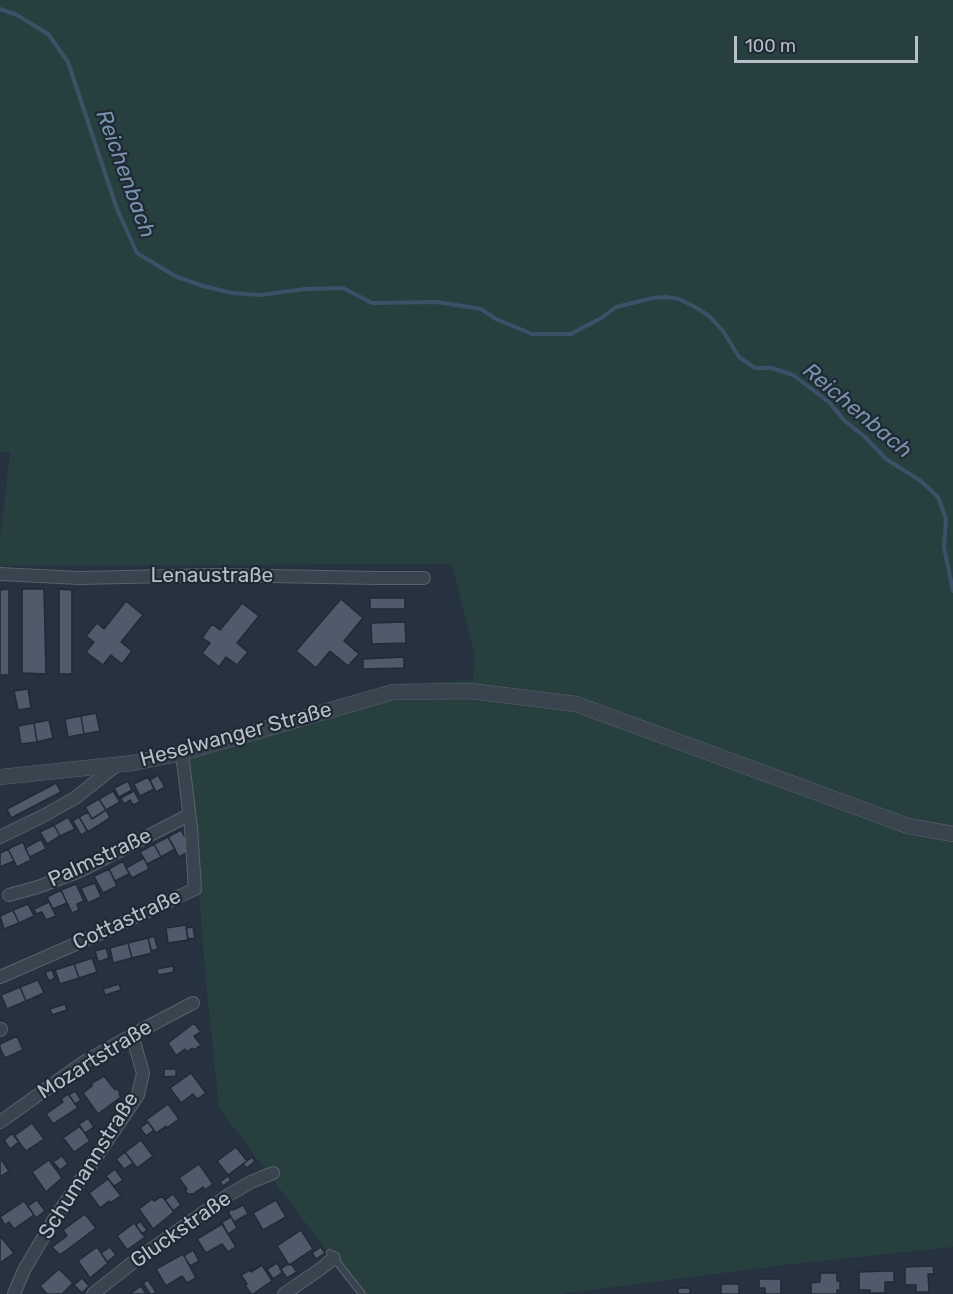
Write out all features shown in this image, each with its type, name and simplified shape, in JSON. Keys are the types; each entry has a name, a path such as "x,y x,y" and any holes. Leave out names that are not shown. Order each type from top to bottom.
{"street":[{"name":"Lenaustraße","path":"0,574 79,578 216,575 424,578"},
{"name":"Heselwanger Straße","path":"0,777 118,764 182,753 393,692 471,691 576,704 908,826 953,834"},
{"name":"Cottastraße","path":"0,977 195,889 182,753"},
{"path":"0,837 75,798 118,764"},
{"name":"Palmstraße","path":"9,895 80,871 189,815"},
{"name":"Mozartstraße","path":"0,1122 84,1062 193,1003"},
{"name":"Schumannstraße","path":"14,1294 24,1270 54,1221 138,1095 143,1073 132,1035"},
{"name":"Gluckstraße","path":"93,1294 132,1263 227,1196 273,1173"},
{"path":"284,1294 319,1270 332,1256"}],"lane":[{"path":"332,1256 362,1294"}],"green space":[{"path":"0,0 953,0 953,1247 784,1265 561,1294 359,1294 219,1108 206,982 187,742 393,685 473,680 475,658 452,564 0,566 0,537 10,453 0,452"}],"building":[{"path":"9,589 9,675 0,675 0,590"},
{"path":"22,589 44,589 46,674 22,673"},
{"path":"59,589 72,590 72,674 59,674"},
{"path":"370,598 405,598 405,609 370,609"},
{"path":"341,599 363,618 344,641 359,654 348,666 330,651 316,668 296,651"},
{"path":"126,601 143,615 121,642 132,651 122,664 111,655 103,665 86,652 94,642 86,636 97,623 104,629"},
{"path":"242,603 259,616 237,643 248,652 237,665 226,657 219,667 202,653 210,643 202,638 212,624 220,630"},
{"path":"405,622 406,643 372,644 371,623"},
{"path":"404,657 404,668 363,669 363,659"},
{"path":"28,689 31,708 18,710 14,691"},
{"path":"96,713 100,731 84,734 81,716"},
{"path":"81,716 84,734 68,737 65,719"},
{"path":"49,720 53,738 37,742 34,723"},
{"path":"34,723 37,742 21,744 18,726"},
{"path":"158,775 165,787 156,792 150,780"},
{"path":"148,777 154,789 140,796 134,784"},
{"path":"128,781 132,790 119,797 114,788"},
{"path":"56,783 61,792 11,818 7,809"},
{"path":"113,791 120,802 106,810 99,799"},
{"path":"134,791 140,802 133,805 130,800 124,804 121,798"},
{"path":"99,799 106,810 92,819 85,807"},
{"path":"106,810 110,818 88,832 79,817 88,812 92,819"},
{"path":"68,817 75,829 60,836 54,825"},
{"path":"79,817 87,831 81,835 73,821"},
{"path":"54,825 60,836 47,844 40,832"},
{"path":"181,830 188,842 188,852 179,857 168,837"},
{"path":"168,837 175,849 161,857 154,844"},
{"path":"41,839 46,849 30,857 25,848"},
{"path":"23,842 31,860 17,867 8,849"},
{"path":"154,844 161,857 147,864 140,852"},
{"path":"8,849 14,861 0,867 0,853"},
{"path":"144,858 149,869 132,878 126,868"},
{"path":"123,861 129,874 115,881 109,869"},
{"path":"109,869 117,886 103,893 94,876"},
{"path":"95,883 101,897 88,903 81,888"},
{"path":"76,884 84,901 77,904 79,910 72,913 61,890"},
{"path":"61,890 67,903 53,909 47,897"},
{"path":"49,902 56,916 46,920 42,912 36,914 34,909"},
{"path":"28,904 34,916 19,923 13,910"},
{"path":"13,910 19,923 4,929 0,916"},
{"path":"186,925 188,940 168,943 166,928"},
{"path":"193,927 195,938 188,939 186,928"},
{"path":"154,936 158,949 151,951 148,938"},
{"path":"148,938 152,953 132,958 128,943"},
{"path":"128,943 132,958 113,963 110,948"},
{"path":"106,948 109,958 98,962 95,951"},
{"path":"92,958 97,972 79,978 74,964"},
{"path":"74,964 79,978 60,984 55,970"},
{"path":"173,966 174,972 158,975 157,969"},
{"path":"52,970 55,978 49,981 45,972"},
{"path":"38,980 44,993 26,1001 20,987"},
{"path":"119,984 121,990 105,995 103,989"},
{"path":"20,987 26,1001 7,1009 1,995"},
{"path":"65,1004 67,1010 52,1015 50,1009"},
{"path":"194,1023 201,1032 194,1036 201,1045 194,1050 192,1048 187,1052 185,1049 175,1054 168,1043"},
{"path":"17,1036 23,1050 5,1058 0,1044"},
{"path":"164,1069 176,1069 176,1076 164,1077"},
{"path":"191,1073 206,1093 197,1099 193,1094 181,1103 170,1088"},
{"path":"104,1076 115,1090 117,1088 121,1097 98,1114 83,1093 92,1086 92,1083"},
{"path":"75,1091 81,1100 75,1104 69,1095"},
{"path":"68,1094 78,1108 53,1124 46,1114 63,1102 61,1099"},
{"path":"168,1104 179,1119 156,1133 146,1120"},
{"path":"88,1118 94,1127 85,1133 78,1125"},
{"path":"148,1122 154,1130 146,1136 140,1128"},
{"path":"32,1123 44,1139 26,1151 14,1136"},
{"path":"80,1126 90,1141 74,1152 63,1138"},
{"path":"13,1133 19,1142 10,1149 4,1140"},
{"path":"141,1140 153,1156 137,1168 125,1152"},
{"path":"236,1147 247,1161 228,1175 217,1161"},
{"path":"125,1152 133,1163 124,1169 116,1159"},
{"path":"62,1156 68,1164 60,1170 53,1162"},
{"path":"252,1157 255,1161 247,1168 243,1164"},
{"path":"0,1160 9,1171 0,1177"},
{"path":"49,1160 62,1178 46,1192 32,1172"},
{"path":"199,1164 213,1184 205,1190 203,1187 193,1194 188,1194 179,1178"},
{"path":"115,1169 123,1180 114,1186 106,1176"},
{"path":"228,1176 231,1180 223,1186 220,1182"},
{"path":"108,1179 121,1196 100,1208 89,1193"},
{"path":"173,1194 181,1205 173,1211 165,1200"},
{"path":"162,1196 174,1212 153,1229 139,1209 152,1199 154,1201"},
{"path":"37,1200 45,1211 36,1218 28,1206"},
{"path":"276,1200 286,1217 263,1230 253,1213"},
{"path":"24,1201 34,1215 14,1229 9,1222 5,1225 0,1217"},
{"path":"243,1205 248,1214 234,1222 228,1212"},
{"path":"85,1214 96,1228 60,1255 52,1247 67,1236 63,1230"},
{"path":"231,1217 237,1228 228,1234 222,1222"},
{"path":"140,1221 147,1230 142,1234 136,1225"},
{"path":"134,1223 145,1237 127,1250 117,1236"},
{"path":"222,1224 236,1247 228,1252 222,1244 206,1253 197,1239"},
{"path":"301,1230 313,1249 289,1265 277,1246"},
{"path":"0,1238 14,1253 0,1263"},
{"path":"97,1247 108,1263 90,1278 78,1261"},
{"path":"110,1247 116,1255 107,1262 101,1253"},
{"path":"321,1247 325,1253 316,1259 312,1253"},
{"path":"193,1250 199,1261 190,1266 184,1256"},
{"path":"183,1254 196,1278 187,1283 182,1276 166,1286 156,1269"},
{"path":"277,1263 283,1272 273,1279 267,1269"},
{"path":"291,1264 297,1272 287,1278 280,1269"},
{"path":"262,1265 272,1281 251,1294 241,1275"},
{"path":"933,1266 934,1274 928,1274 929,1292 916,1292 916,1285 905,1285 905,1267"},
{"path":"59,1269 73,1283 62,1294 47,1294 40,1286"},
{"path":"894,1271 894,1282 885,1282 885,1293 859,1290 859,1272"},
{"path":"820,1273 837,1273 840,1290 837,1290 837,1294 811,1294 811,1283 820,1282"},
{"path":"82,1278 89,1286 82,1293 74,1285"},
{"path":"759,1279 781,1279 781,1294 765,1294 765,1288 759,1288"},
{"path":"148,1280 156,1292 153,1294 150,1294 143,1283"},
{"path":"721,1284 739,1284 739,1294 721,1294"},
{"path":"141,1286 146,1294 129,1294 134,1291"},
{"path":"678,1288 690,1288 690,1294 678,1294"}],"waterway":[{"name":"Reichenbach","path":"0,9 17,15 48,34 68,62 117,209 137,253 175,276 232,293 260,295 305,289 343,288 372,303 437,302 481,309 496,319 532,334 571,334 603,317 616,307 653,298 679,299 709,316 723,331 739,357 755,368 772,368 793,375 829,402 845,421 865,437 886,459 921,481 938,497 946,519 944,547 953,591"}]}
